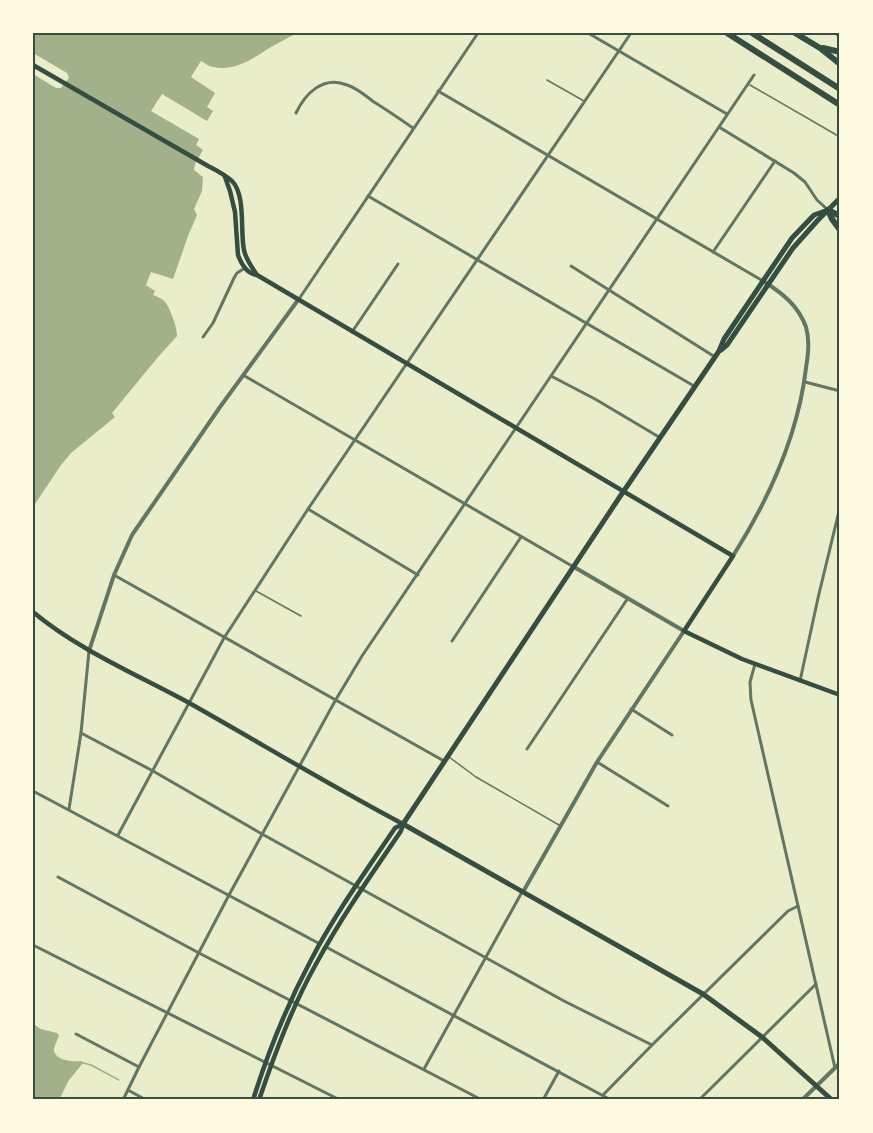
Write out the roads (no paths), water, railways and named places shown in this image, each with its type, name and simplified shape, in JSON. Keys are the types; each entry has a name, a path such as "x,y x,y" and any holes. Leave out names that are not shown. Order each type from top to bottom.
{"highway":[{"path":"727,33 840,105"},
{"path":"752,33 840,89"},
{"path":"795,33 820,48 840,64"},
{"path":"820,48 840,52"},
{"path":"828,210 840,216"},
{"path":"828,210 840,230"}],"main road":[{"path":"33,65 231,180 239,198 243,219 244,249 253,275 257,275 733,556 684,631 755,664 840,694"},
{"path":"260,1100 289,1020 326,947 401,831 403,824 623,492 696,387 724,339 766,283 792,238 814,215 828,210 840,198"},
{"path":"33,612 89,651 189,703 703,994 762,1037 830,1098"},
{"path":"253,1100 291,1000 320,944 395,828 403,824"}],"street":[{"path":"69,809 81,733 89,651 114,575 132,535 178,466 298,300 478,33"},
{"path":"588,33 727,114"},
{"path":"118,835 224,638 308,509 631,33"},
{"path":"123,1100 229,895 362,656 754,75"},
{"path":"296,113 305,97 316,88 328,83 341,83 356,89 413,128"},
{"path":"438,91 766,283 793,304 800,314 806,329 809,348 805,382 797,417 786,452 772,484 755,520 733,556"},
{"path":"719,126 799,177 828,210"},
{"path":"713,252 775,161"},
{"path":"368,196 696,387"},
{"path":"352,332 398,264"},
{"path":"203,337 212,326 237,273 248,266"},
{"path":"571,266 715,357"},
{"path":"243,375 684,631 597,762 424,1069"},
{"path":"551,376 661,438"},
{"path":"805,382 840,391"},
{"path":"801,681 840,507"},
{"path":"308,509 418,575"},
{"path":"452,641 521,537"},
{"path":"114,575 335,701 446,758"},
{"path":"527,749 628,598"},
{"path":"755,664 750,682 751,700 834,1068"},
{"path":"631,709 672,735"},
{"path":"81,733 153,771 564,1002 651,1045"},
{"path":"597,762 668,806"},
{"path":"33,790 611,1100"},
{"path":"58,877 482,1100"},
{"path":"603,1095 788,911 798,906"},
{"path":"33,945 340,1100"},
{"path":"699,1100 816,984"},
{"path":"75,1035 139,1067"},
{"path":"801,1100 840,1063"},
{"path":"543,1100 559,1071"},
{"path":"128,1090 146,1100"}],"lane":[{"path":"547,80 584,101"},
{"path":"748,83 840,137"},
{"path":"256,590 301,616"},
{"path":"446,758 560,825"}],"waterway":[{"path":"83,1063 119,1080"}]}
